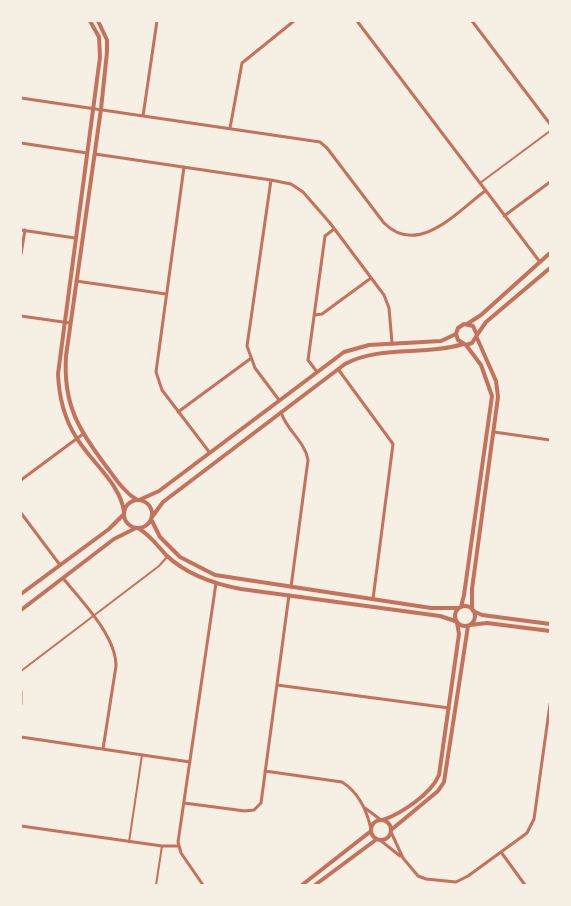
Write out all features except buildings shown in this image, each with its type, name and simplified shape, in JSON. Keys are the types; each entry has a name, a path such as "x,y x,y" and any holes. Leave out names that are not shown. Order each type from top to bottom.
{"street":[{"path":"90,21 99,37 100,48 63,322 58,382 64,412 76,438 119,495 126,522 151,537 168,556 190,572 216,583 440,616 469,625 487,623 550,631"},
{"path":"98,21 105,34 108,46 95,154 70,323 66,356 66,385 71,409 83,434 126,492 151,507 151,518 157,533 171,549 188,562 206,572 234,580 444,609 459,607 473,610 482,615 550,624"},
{"path":"143,116 157,21"},
{"path":"230,128 242,62 294,21"},
{"path":"21,610 119,535 146,526 163,502 338,369 358,358 438,350 472,343 486,322 548,269 540,262 479,184 357,21"},
{"path":"472,21 550,124"},
{"path":"21,98 230,128 324,144 384,223 401,235 415,237 428,233 485,191"},
{"path":"21,143 87,153"},
{"path":"95,154 270,180 297,188 334,229 372,278 388,304 392,343"},
{"path":"184,167 156,372 162,390 210,453"},
{"path":"270,180 247,340 250,359 279,400"},
{"path":"504,216 550,182"},
{"path":"317,372 308,360 324,236 334,229"},
{"path":"21,254 23,230 75,238"},
{"path":"302,885 371,830 376,822 404,808 434,784 440,769 459,634 455,614 464,595 491,390 477,357 458,340 456,334 458,328 481,315 550,253"},
{"path":"315,315 322,314 372,278"},
{"path":"76,281 166,294"},
{"path":"21,316 70,323"},
{"path":"315,885 379,840 387,838 391,831 438,792 444,782 469,625 474,619 472,589 498,391 476,329 467,324"},
{"path":"21,594 111,527 124,513 128,504 159,491 279,400 351,349 392,343 441,341 456,334"},
{"path":"178,412 250,359"},
{"path":"338,369 393,444 372,607"},
{"path":"281,412 284,423 305,450 308,460 290,588"},
{"path":"487,431 550,440"},
{"path":"21,480 83,434"},
{"path":"21,513 60,565"},
{"path":"63,577 108,637 115,653 116,666 103,750"},
{"path":"203,885 178,846 216,583"},
{"path":"184,803 241,811 254,810 261,803 289,595"},
{"path":"277,684 456,709"},
{"path":"21,691 21,704"},
{"path":"265,771 342,782 350,789 364,808 371,830 379,840 403,858 421,878 456,882 463,880 527,833 533,824 550,704"},
{"path":"21,737 190,762"},
{"path":"364,808 389,824 403,858"},
{"path":"21,826 129,842 178,846"},
{"path":"501,852 525,885"}],"lane":[{"path":"479,184 550,131"},
{"path":"21,671 159,566 168,556"},
{"path":"129,842 142,755"},
{"path":"156,885 162,846"}]}
